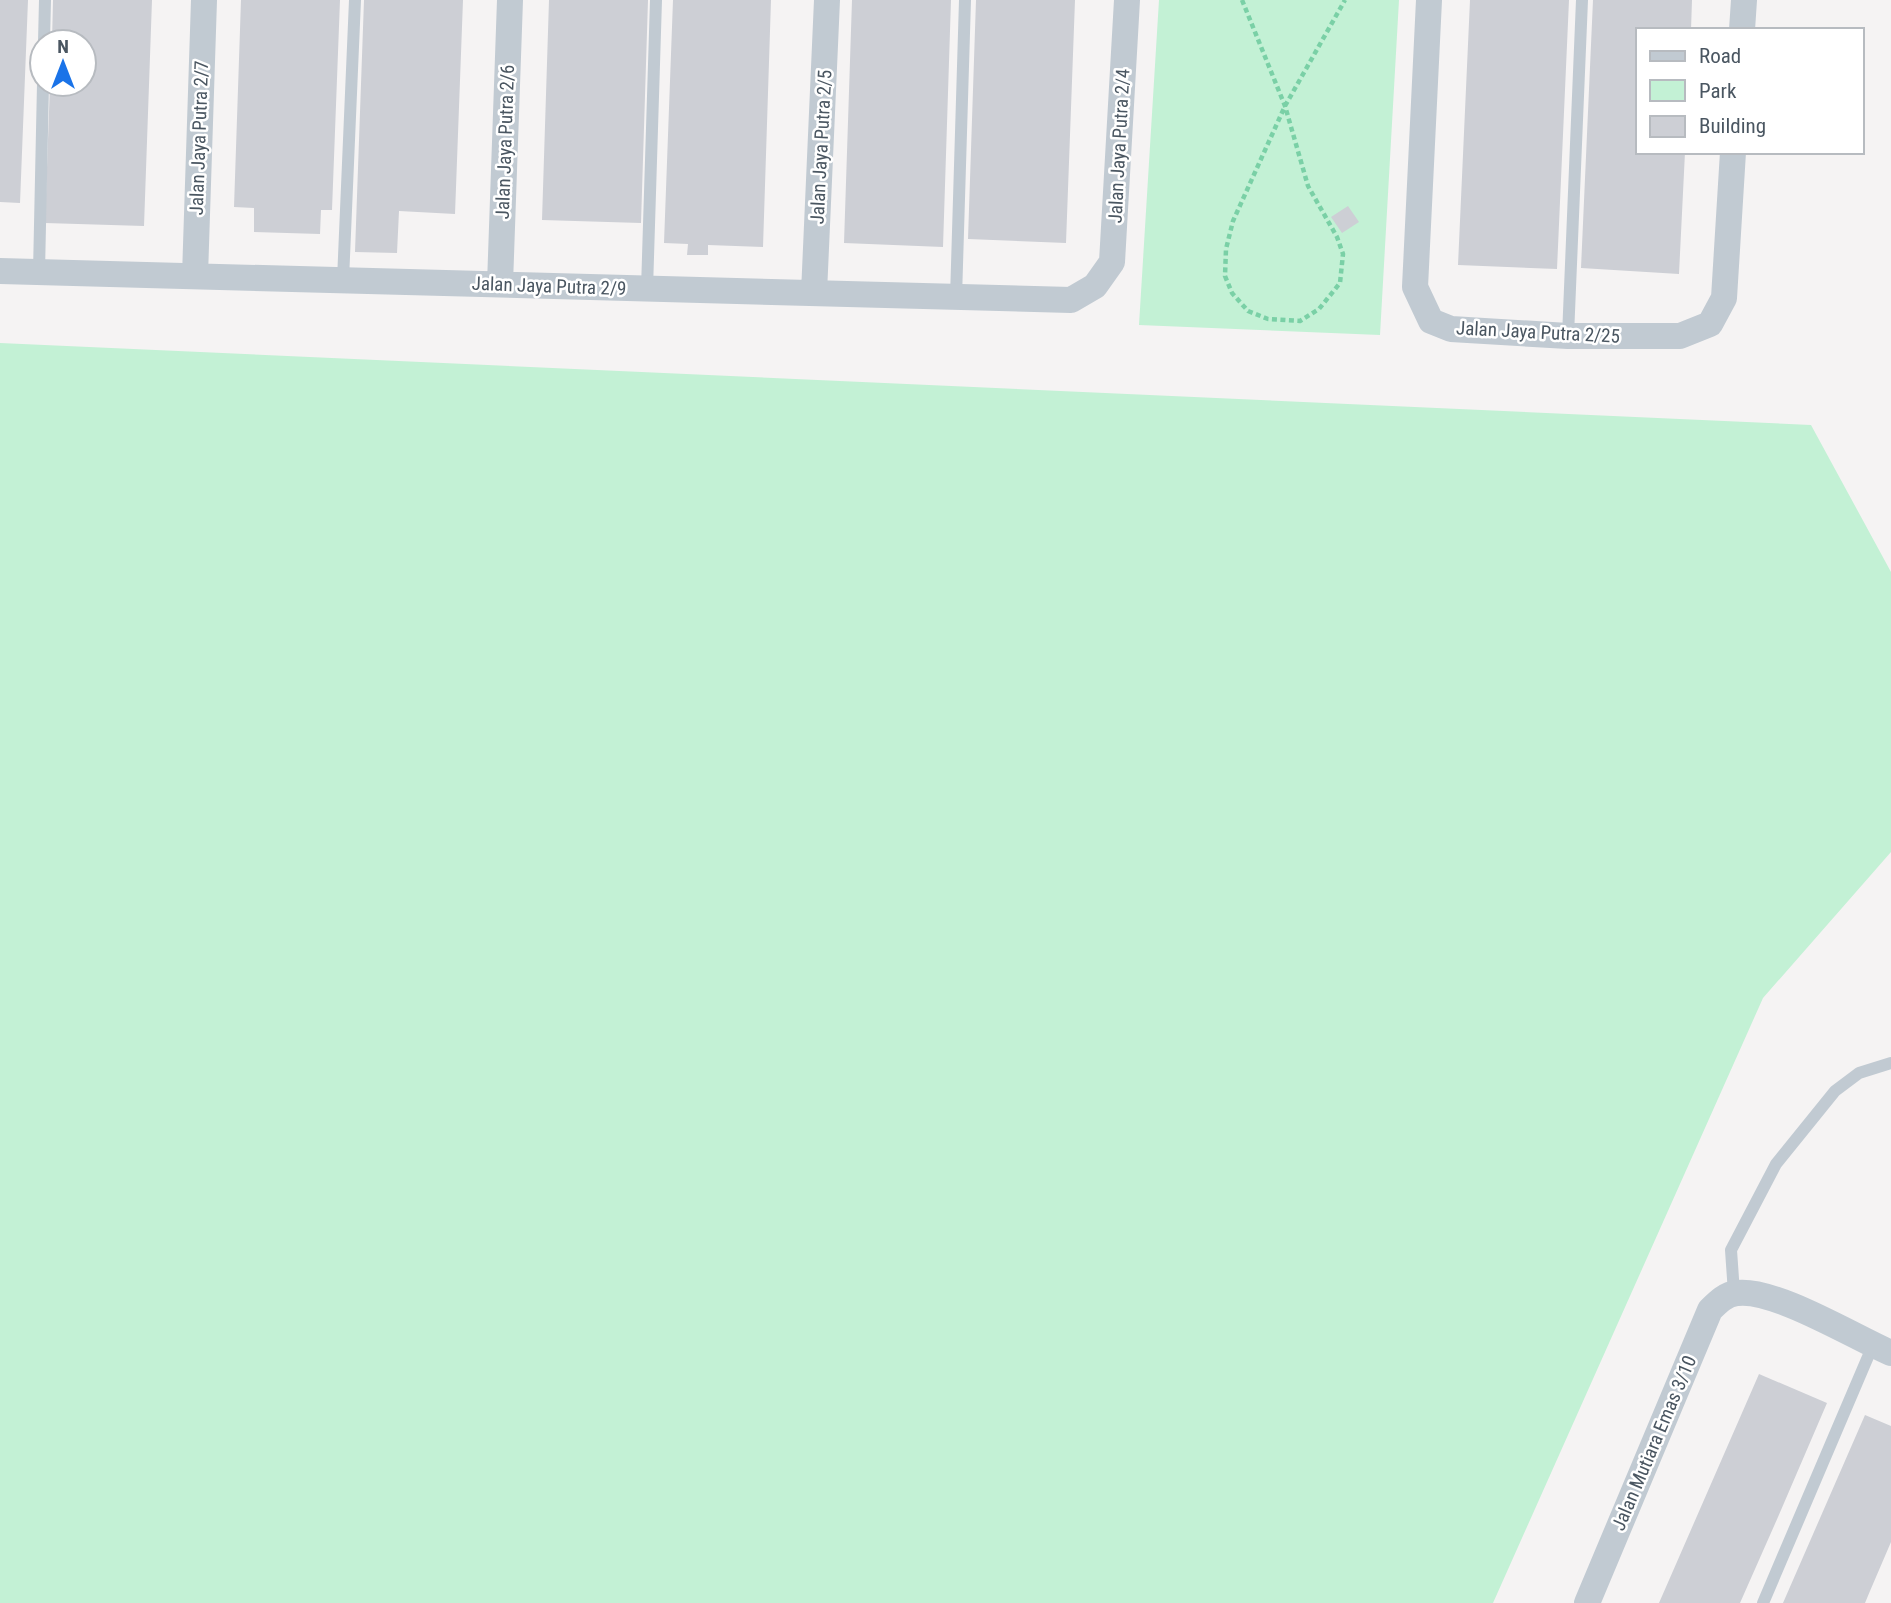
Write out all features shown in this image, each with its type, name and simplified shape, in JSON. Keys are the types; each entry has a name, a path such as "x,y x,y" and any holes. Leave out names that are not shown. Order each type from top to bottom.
{"street":[{"name":"Jalan Jaya Putra 2/7","path":"195,276 204,0"},
{"name":"Jalan Jaya Putra 2/6","path":"500,284 510,0"},
{"name":"Jalan Jaya Putra 2/5","path":"814,293 827,0"},
{"name":"Jalan Jaya Putra 2/4","path":"1095,286 1112,262 1127,0"},
{"name":"Jalan Jaya Putra 2/25","path":"1429,0 1415,287 1431,321 1451,329 1569,336 1681,336 1710,324 1724,298 1733,154"},
{"path":"1742,28 1744,0"},
{"name":"Jalan Jaya Putra 2/9","path":"0,271 1071,300 1095,286"},
{"path":"1734,1293 1770,1296 1882,1349"},
{"name":"Jalan Mutiara Emas 3/10","path":"1587,1603 1710,1310 1720,1300 1734,1293"}],"lane":[{"path":"44,0 44,28"},
{"path":"343,280 355,0"},
{"path":"647,289 656,0"},
{"path":"956,298 965,0"},
{"path":"1569,336 1582,0"},
{"path":"39,272 43,98"},
{"path":"1734,1293 1731,1250 1776,1164 1835,1091 1859,1073 1891,1063"},
{"path":"1763,1603 1882,1349"}],"path":[{"path":"1242,0 1285,106 1308,186 1337,237 1343,254 1340,283 1319,309 1300,321 1268,319 1248,311 1232,293 1225,276 1226,250 1233,221 1285,106 1345,0"}],"green space":[{"path":"1159,0 1399,0 1380,335 1139,325"},
{"path":"0,343 1811,425 1891,572 1891,852 1763,998 1493,1603 0,1603"}],"building":[{"path":"0,0 28,0 20,203 0,202"},
{"path":"53,0 152,0 144,226 45,223 49,98 98,98 98,28 52,28"},
{"path":"241,0 340,0 332,210 321,210 320,234 254,232 254,208 234,207"},
{"path":"364,0 463,0 455,214 399,211 397,253 355,252"},
{"path":"549,0 648,0 641,223 542,220"},
{"path":"673,0 771,0 763,247 708,245 708,255 687,255 688,244 664,243"},
{"path":"852,0 951,0 943,247 844,243"},
{"path":"976,0 1075,0 1066,243 968,239"},
{"path":"1470,0 1569,0 1557,269 1458,265"},
{"path":"1593,0 1692,0 1691,28 1636,28 1636,154 1685,154 1679,274 1581,268"},
{"path":"1348,206 1359,222 1342,233 1331,217"},
{"path":"1759,1374 1827,1403 1778,1517 1740,1603 1659,1603"},
{"path":"1865,1415 1891,1426 1891,1542 1865,1603 1783,1603"}]}
